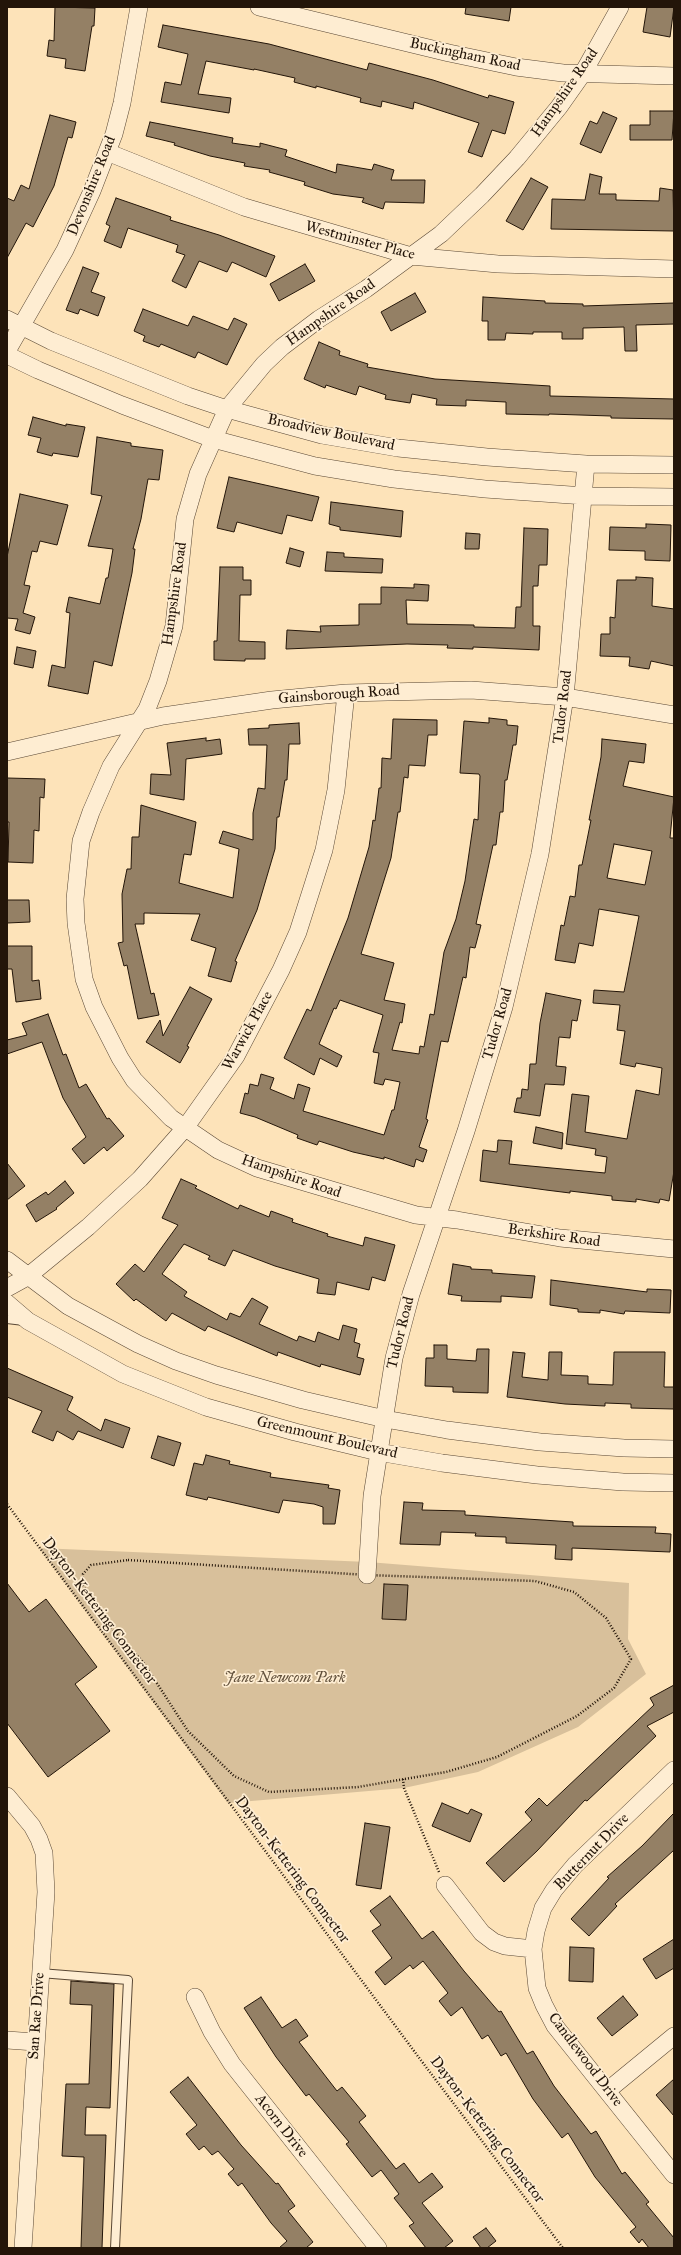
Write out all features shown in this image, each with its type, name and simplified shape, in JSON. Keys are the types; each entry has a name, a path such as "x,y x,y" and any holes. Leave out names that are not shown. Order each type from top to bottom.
{"street":[{"name":"Devonshire Road","path":"7,351 14,322 30,313 65,250 92,191 107,152 122,103 139,7"},
{"name":"Buckingham Road","path":"259,7 449,54 516,67 563,73 626,76 674,76"},
{"name":"Hampshire Road","path":"435,1217 416,1215 382,1206 257,1168 218,1150 185,1128 152,1101 120,1058 94,1007 84,979 79,954 75,899 81,841 91,812 111,766 147,709 156,688 169,647 176,606 180,548 185,519 198,474 227,409 264,364 282,347 441,234 517,158 559,107 583,73 620,7"},
{"name":"Westminster Place","path":"107,152 244,207 411,256 514,264 674,269"},
{"name":"Broadview Boulevard","path":"14,322 134,375 227,409 322,435 398,448 487,457 586,464 674,465"},
{"path":"7,355 38,370 122,405 213,439 315,466 394,479 485,489 584,496 674,497"},
{"name":"Tudor Road","path":"367,1575 372,1496 394,1358 411,1294 435,1217 466,1131 504,1007 519,949 550,799 565,698 586,464"},
{"name":"Gainsborough Road","path":"7,752 163,716 272,700 346,693 471,690 565,698 674,715"},
{"name":"Warwick Place","path":"7,1288 27,1277 88,1227 134,1184 185,1128 236,1056 281,970 298,932 324,850 336,790 346,693"},
{"name":"Berkshire Road","path":"435,1217 560,1238 674,1250"},
{"name":"Greenmount Boulevard","path":"7,1260 27,1277 68,1306 138,1344 176,1361 216,1375 303,1400 385,1419 447,1430 540,1442 624,1448 674,1449"},
{"name":"Greenmount Boulevard","path":"7,1303 28,1321 123,1374 163,1392 221,1412 378,1452 442,1463 537,1475 623,1482 674,1482"},
{"name":"Butternut Drive","path":"533,1949 536,1931 544,1908 554,1890 575,1865 674,1770"},
{"name":"San Rae Drive","path":"7,1796 32,1826 44,1853 46,1892 35,2042 23,2248"},
{"path":"445,1885 482,1933 494,1942 505,1946 533,1949"},
{"name":"Candlewood Drive","path":"533,1949 537,1988 555,2026 674,2175"},
{"name":"Acorn Drive","path":"195,1997 212,2032 232,2064 374,2246"},
{"path":"607,2091 674,2036"},
{"path":"7,2040 35,2042"}],"lane":[{"path":"7,1319 28,1321"},
{"path":"40,1973 128,1980 115,2248"}],"path":[{"name":"Dayton-Kettering Connector","path":"7,1504 415,2053 563,2248"},
{"path":"128,1560 323,1570 367,1575 535,1581 574,1592 606,1618 631,1659 614,1688 577,1716 497,1758 446,1772 358,1787 269,1792 234,1776 188,1731 143,1662 104,1620 82,1584 83,1574 91,1565 128,1560"},
{"path":"402,1779 404,1788 445,1885"}],"green space":[{"name":"Jane Newcom Park","path":"39,1548 368,1562 629,1583 628,1639 646,1674 578,1727 478,1772 404,1788 228,1803"}],"building":[{"path":"55,7 95,8 94,26 92,26 85,71 65,68 66,59 47,56 49,40 54,41"},
{"path":"466,7 511,7 509,21 465,14"},
{"path":"647,7 674,7 670,37 643,32"},
{"path":"163,25 269,44 367,70 369,63 433,80 488,98 489,95 514,102 505,134 492,130 482,157 468,152 479,123 414,102 413,109 382,101 381,107 360,102 361,98 316,86 316,88 294,82 295,78 254,69 206,61 198,94 231,98 229,113 161,102 165,82 181,85 188,54 158,47"},
{"path":"650,111 674,111 672,140 630,140 630,125 650,125"},
{"path":"603,112 617,118 601,153 580,144 590,121 597,124"},
{"path":"50,115 76,122 72,138 68,137 54,186 33,227 26,223 7,258 7,198 14,201 21,185 29,189"},
{"path":"150,122 233,138 232,143 260,147 260,143 287,150 285,156 336,173 337,164 372,170 374,164 394,170 391,180 425,180 424,203 385,202 383,209 362,202 364,198 333,194 304,185 305,182 269,172 270,170 244,166 245,163 210,156 174,145 175,143 146,136"},
{"path":"590,174 602,177 599,194 616,194 616,200 659,201 660,188 673,190 674,231 551,229 552,199 585,200"},
{"path":"531,178 548,187 523,230 506,221"},
{"path":"116,198 171,217 170,220 219,235 275,256 266,277 232,262 227,272 199,261 186,288 172,281 185,255 176,252 178,245 128,228 121,248 104,241 110,226 106,224"},
{"path":"305,264 315,281 279,301 270,284"},
{"path":"83,267 99,273 91,292 105,297 98,316 80,309 78,314 66,310"},
{"path":"415,293 426,312 391,331 381,312"},
{"path":"483,297 545,301 545,303 583,304 583,306 674,303 674,324 636,325 637,351 625,351 624,327 583,328 583,339 562,339 562,332 533,332 533,334 506,333 505,340 488,340 488,321 482,321"},
{"path":"143,309 188,326 193,316 228,330 234,318 247,324 227,365 198,352 195,358 161,344 159,347 143,341 145,336 134,331"},
{"path":"319,342 340,351 339,355 368,364 367,367 435,379 550,386 550,396 674,399 674,419 611,418 611,416 549,414 506,414 506,402 466,400 466,406 436,405 437,399 412,394 410,403 385,399 386,395 359,386 356,395 326,385 325,388 304,379"},
{"path":"33,417 66,426 66,424 85,427 78,457 53,453 52,456 37,452 41,438 28,435"},
{"path":"97,437 131,443 131,446 163,450 159,480 148,479 141,519 133,549 135,549 132,573 112,666 94,661 88,694 48,686 52,665 65,668 70,613 66,612 69,597 100,604 106,578 108,578 113,549 88,546 102,496 91,494"},
{"path":"229,477 319,497 312,521 287,515 282,534 237,522 234,532 217,528"},
{"path":"20,494 68,505 57,545 40,541 37,552 32,551 24,585 30,586 23,613 35,617 30,634 15,630 18,619 7,618 7,557"},
{"path":"331,502 403,511 401,537 340,530 340,527 329,524"},
{"path":"646,524 671,525 670,561 645,560 645,551 609,550 610,527 646,528"},
{"path":"524,528 548,529 547,565 539,565 538,586 533,586 533,626 540,626 539,650 473,647 473,649 447,648 448,645 407,644 286,649 287,630 321,632 320,626 359,625 359,604 381,604 381,587 414,588 414,584 429,585 428,601 406,600 407,624 474,625 474,627 515,628 516,607 521,607"},
{"path":"466,533 480,534 479,549 465,549"},
{"path":"290,548 304,552 300,567 286,563"},
{"path":"327,552 344,553 344,557 383,559 382,573 325,571"},
{"path":"220,567 243,567 243,580 251,580 251,595 240,595 239,641 265,642 265,659 245,659 245,661 214,660 214,641 217,641"},
{"path":"636,577 653,578 652,606 674,609 674,666 651,661 649,669 629,666 630,657 600,656 601,634 610,634 610,617 615,618 617,580 636,580"},
{"path":"17,647 36,651 33,668 14,664"},
{"path":"489,718 507,720 507,725 518,726 516,745 513,745 507,780 505,780 503,812 500,812 496,845 493,845 476,924 481,925 475,948 470,947 466,978 463,977 448,1042 441,1041 426,1119 428,1120 419,1147 427,1150 423,1162 416,1159 414,1167 384,1157 384,1159 353,1152 319,1141 317,1145 297,1138 298,1135 255,1117 240,1113 245,1093 248,1094 250,1084 258,1086 261,1074 274,1078 270,1089 294,1099 298,1084 310,1088 303,1111 384,1135 392,1110 394,1110 400,1082 385,1079 383,1085 374,1083 379,1053 373,1052 383,1015 340,1000 336,1009 334,1008 319,1044 342,1056 337,1067 320,1058 314,1075 284,1058 307,1009 311,1011 348,918 369,847 373,820 375,821 379,788 381,788 382,758 391,759 393,719 437,720 437,735 428,735 425,766 409,765 408,778 404,777 400,812 398,812 391,858 361,954 394,963 384,1000 405,1004 402,1023 400,1022 392,1050 419,1054 420,1046 424,1047 430,1014 434,1015 444,952 456,919 465,881 474,819 478,820 480,776 479,774 460,773 464,721 489,723"},
{"path":"299,723 300,744 289,744 287,780 285,780 279,817 277,817 275,849 257,910 235,961 237,962 231,982 208,976 216,948 191,940 200,914 144,913 144,924 135,924 151,994 154,993 159,1015 138,1019 127,965 124,966 118,943 123,942 122,894 127,869 131,869 132,837 139,837 141,805 196,822 191,855 184,854 179,883 233,898 239,849 219,843 223,831 253,840 253,813 258,788 265,789 267,745 249,745 248,729 269,728 269,725"},
{"path":"206,738 206,741 220,739 222,754 186,759 184,800 150,794 151,774 171,775 167,743"},
{"path":"602,739 646,744 644,763 629,761 623,786 674,797 670,838 674,838 674,1171 669,1201 660,1199 659,1203 636,1199 636,1202 612,1200 612,1196 570,1191 570,1193 480,1181 483,1150 497,1152 498,1140 512,1141 509,1164 605,1173 607,1157 595,1155 596,1149 566,1144 572,1094 589,1096 585,1132 627,1139 636,1090 659,1095 662,1068 636,1063 635,1067 620,1064 625,1031 617,1030 620,1005 593,1003 594,990 624,992 639,916 599,909 593,946 579,943 575,963 555,960 561,925 564,926 570,896 575,897 579,865 582,865 601,757","holes":["614,844 652,851 645,885 607,878"]},
{"path":"7,778 45,779 44,798 40,797 39,831 34,830 33,863 8,862 9,822 7,822"},
{"path":"7,900 29,900 30,922 7,923"},
{"path":"7,946 32,946 32,981 39,980 41,999 16,1002 12,969 7,969"},
{"path":"190,987 212,999 187,1046 189,1047 180,1063 146,1042 160,1020 163,1036"},
{"path":"546,993 581,1000 577,1021 572,1020 570,1038 559,1037 556,1066 566,1067 564,1085 545,1084 540,1116 514,1112 517,1098 521,1098 522,1089 528,1090 530,1064 536,1064 540,1023"},
{"path":"48,1014 63,1055 66,1054 79,1088 86,1084 107,1119 109,1118 124,1136 107,1151 104,1147 84,1164 72,1149 86,1137 63,1098 42,1042 7,1054 7,1040 27,1035 22,1023"},
{"path":"536,1127 563,1133 562,1149 533,1143"},
{"path":"7,1163 25,1186 7,1200"},
{"path":"181,1179 197,1186 195,1188 238,1209 240,1205 269,1217 271,1211 293,1219 292,1222 328,1234 327,1236 363,1246 365,1237 395,1245 385,1281 372,1277 369,1290 337,1282 335,1295 317,1293 319,1279 275,1266 233,1250 225,1266 208,1259 210,1256 184,1244 162,1274 187,1292 184,1296 227,1320 230,1313 240,1317 252,1298 268,1307 259,1324 297,1341 299,1336 315,1342 318,1332 339,1340 343,1325 357,1329 354,1342 360,1344 357,1357 364,1359 360,1375 321,1364 320,1367 278,1352 277,1356 208,1326 205,1331 172,1313 166,1321 136,1299 134,1301 116,1284 135,1264 144,1272 178,1225 162,1218"},
{"path":"65,1181 74,1193 56,1208 57,1209 36,1222 26,1205 46,1192 48,1195"},
{"path":"453,1264 471,1267 471,1269 492,1270 492,1273 535,1276 532,1298 501,1296 501,1302 461,1301 462,1296 448,1294"},
{"path":"551,1280 647,1292 647,1289 671,1290 670,1313 625,1311 624,1314 600,1310 600,1313 578,1312 578,1309 550,1305"},
{"path":"434,1345 447,1345 447,1359 476,1361 477,1349 489,1349 488,1393 453,1392 453,1387 425,1386 426,1358 434,1358"},
{"path":"513,1352 525,1353 522,1377 548,1380 549,1352 562,1352 561,1375 588,1376 588,1384 613,1385 614,1352 665,1352 664,1387 674,1387 674,1409 631,1408 631,1404 605,1403 605,1406 565,1404 507,1397"},
{"path":"7,1368 73,1397 67,1410 101,1431 105,1419 130,1428 123,1448 78,1431 73,1440 57,1431 53,1441 32,1432 42,1411 7,1397"},
{"path":"158,1436 181,1443 174,1466 151,1458"},
{"path":"206,1455 230,1461 229,1464 271,1473 270,1477 329,1485 328,1488 340,1490 335,1524 323,1524 323,1507 314,1504 283,1500 279,1513 208,1497 207,1500 186,1495 194,1463 203,1465"},
{"path":"404,1502 423,1503 422,1510 465,1511 465,1515 573,1522 573,1526 656,1527 655,1533 671,1534 670,1552 572,1548 572,1560 555,1559 556,1545 506,1543 506,1537 475,1536 476,1533 441,1532 440,1545 400,1544"},
{"path":"7,1583 29,1612 46,1599 97,1667 75,1684 110,1731 48,1777 7,1723"},
{"path":"384,1584 408,1585 406,1620 382,1619"},
{"path":"674,1685 674,1712 647,1726 656,1736 587,1801 585,1800 537,1851 504,1882 486,1863 532,1820 525,1812 539,1798 547,1806 654,1705 650,1698"},
{"path":"442,1803 468,1814 471,1809 482,1814 470,1842 432,1826"},
{"path":"674,1813 674,1850 615,1904 617,1906 589,1936 571,1919 609,1878 607,1877 642,1846"},
{"path":"365,1823 390,1827 381,1889 356,1885"},
{"path":"390,1896 422,1939 433,1931 464,1971 499,2012 501,2011 527,2054 533,2051 554,2086 591,2134 596,2131 622,2174 625,2172 649,2202 646,2204 674,2238 674,2248 649,2248 642,2239 639,2243 630,2232 636,2227 595,2177 568,2133 562,2138 533,2099 506,2053 501,2056 488,2035 482,2039 462,2007 451,2016 439,2001 448,1993 423,1961 413,1969 410,1965 385,1985 375,1972 392,1958 372,1931 381,1925 370,1911"},
{"path":"674,1939 674,1968 656,1979 643,1959"},
{"path":"570,1947 594,1948 593,1982 569,1981"},
{"path":"71,1981 114,1984 110,2108 86,2107 85,2135 106,2135 102,2248 81,2248 84,2157 62,2156 66,2084 89,2084 92,2005 70,2004"},
{"path":"623,1996 638,2015 612,2036 597,2018"},
{"path":"261,1997 282,2028 296,2019 308,2036 299,2042 337,2091 342,2087 366,2116 359,2122 396,2169 404,2163 419,2183 432,2173 443,2187 422,2203 453,2241 444,2248 426,2248 409,2226 414,2223 394,2198 399,2194 381,2170 372,2177 346,2144 349,2142 309,2094 306,2096 276,2057 244,2008"},
{"path":"188,2077 241,2145 276,2184 278,2183 295,2206 288,2211 313,2242 306,2248 279,2248 287,2241 271,2223 242,2183 238,2186 228,2174 234,2169 218,2151 212,2155 204,2146 199,2150 186,2134 197,2125 170,2092"},
{"path":"674,2079 674,2116 656,2095"},
{"path":"486,2228 496,2241 487,2248 481,2248 473,2237"}]}
